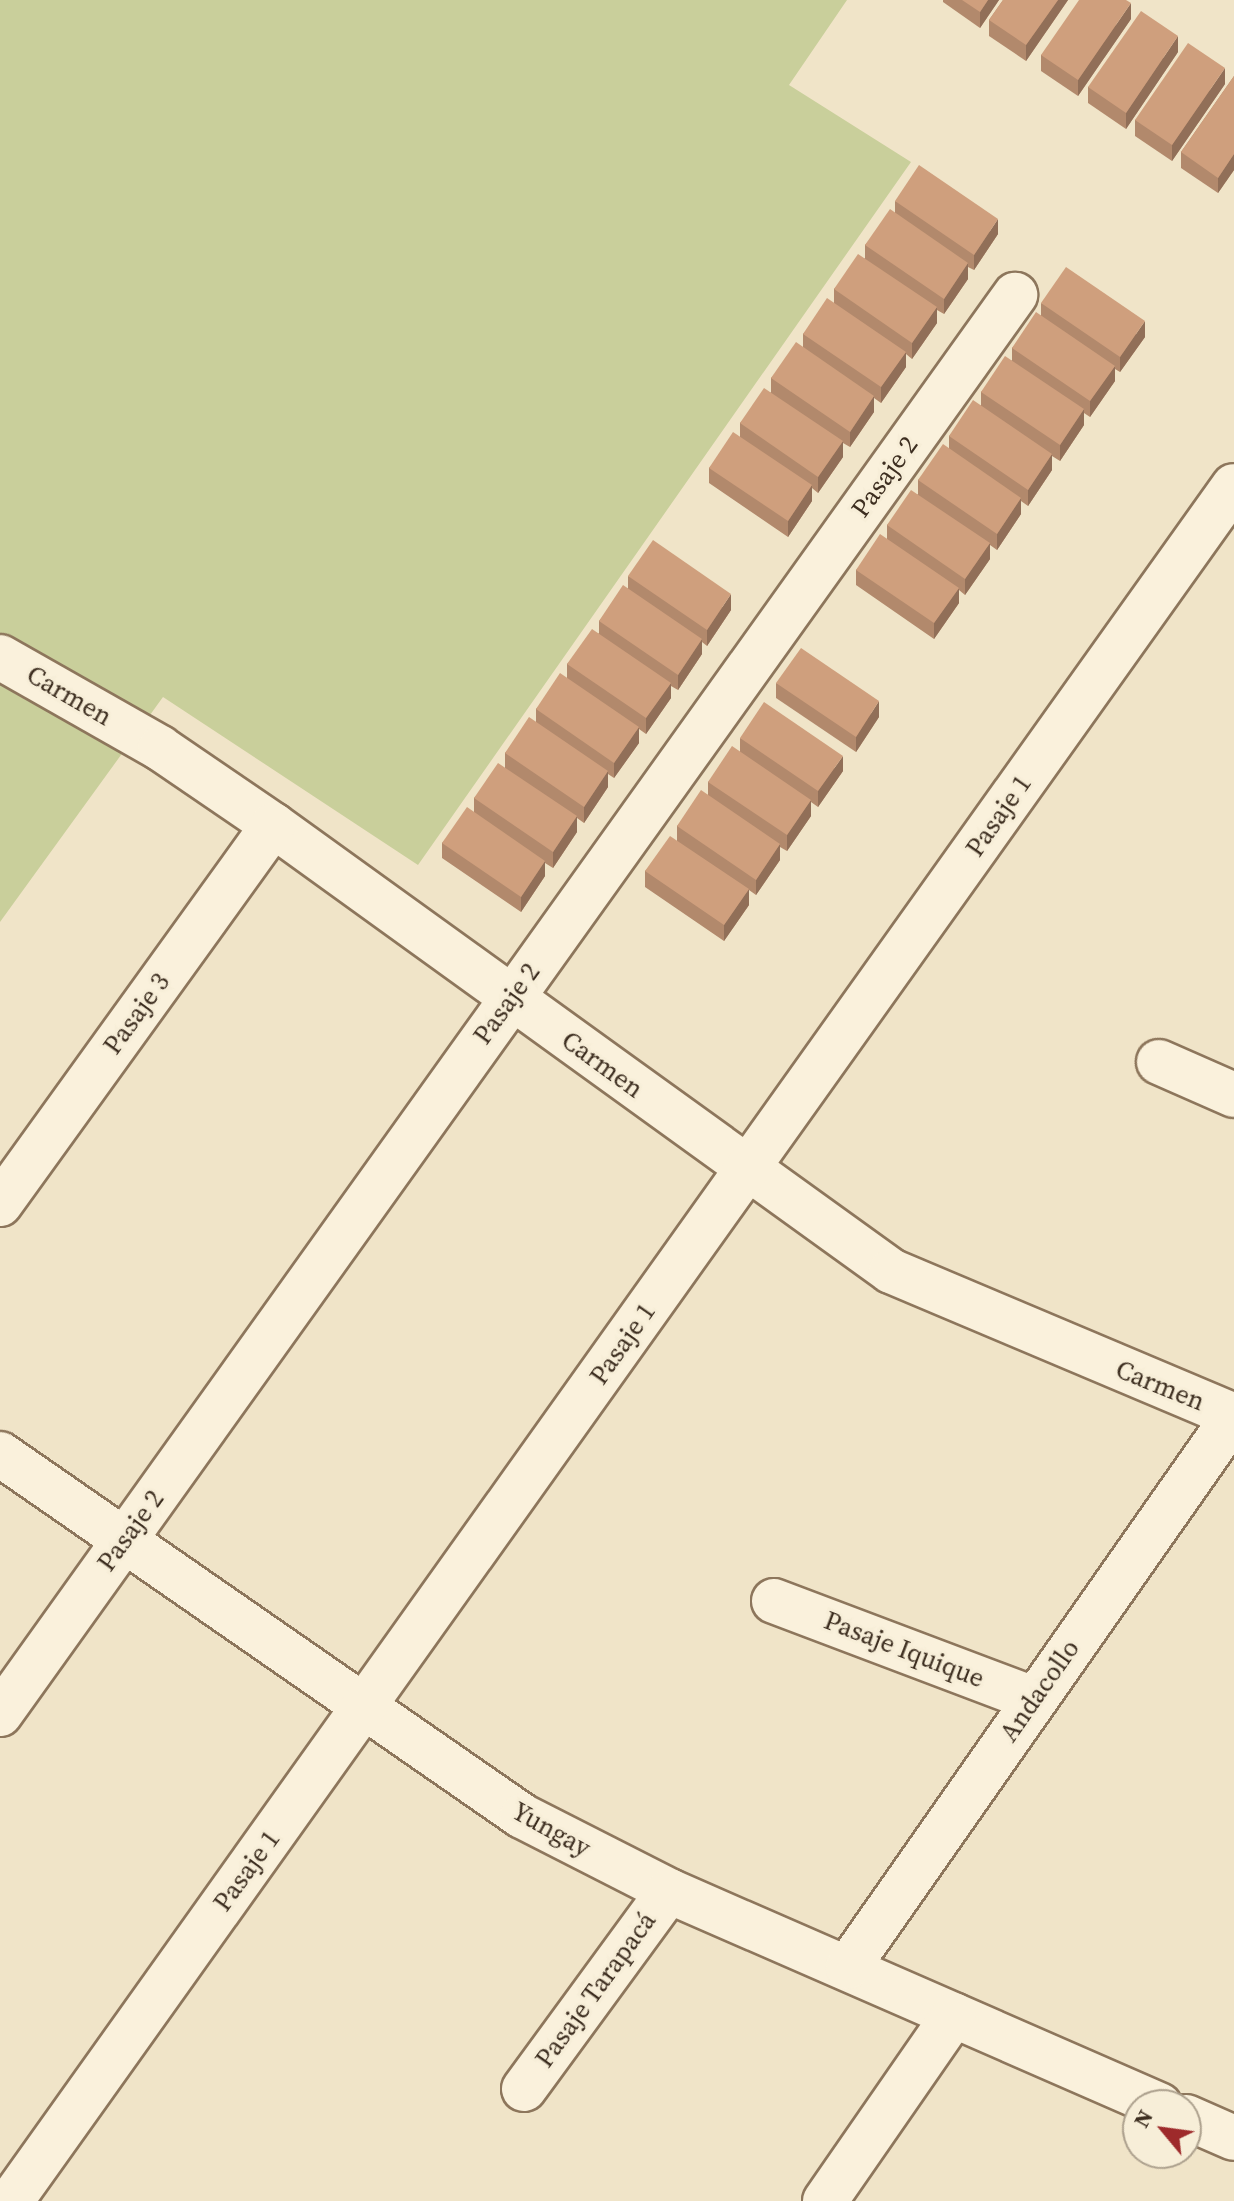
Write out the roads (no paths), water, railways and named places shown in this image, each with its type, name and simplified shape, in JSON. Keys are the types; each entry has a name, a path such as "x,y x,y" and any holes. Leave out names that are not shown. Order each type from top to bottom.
{"street":[{"name":"Pasaje 2","path":"0,1714 1015,295"},
{"name":"Pasaje 1","path":"11,2201 1234,486"},
{"name":"Carmen","path":"0,657 160,748 273,825 746,1170 891,1271 1234,1416"},
{"name":"Pasaje 3","path":"0,1204 273,825"},
{"path":"1159,1062 1234,1095"},
{"name":"Andacollo","path":"848,1967 1234,1416"},
{"name":"Yungay","path":"0,1454 363,1709 522,1816 669,1891 1123,2089"},
{"name":"Pasaje Iquique","path":"774,1601 1033,1699"},
{"name":"Pasaje Tarapacá","path":"524,2089 669,1891"},
{"path":"825,2201 954,2015"},
{"path":"1202,2124 1234,2138"}]}
